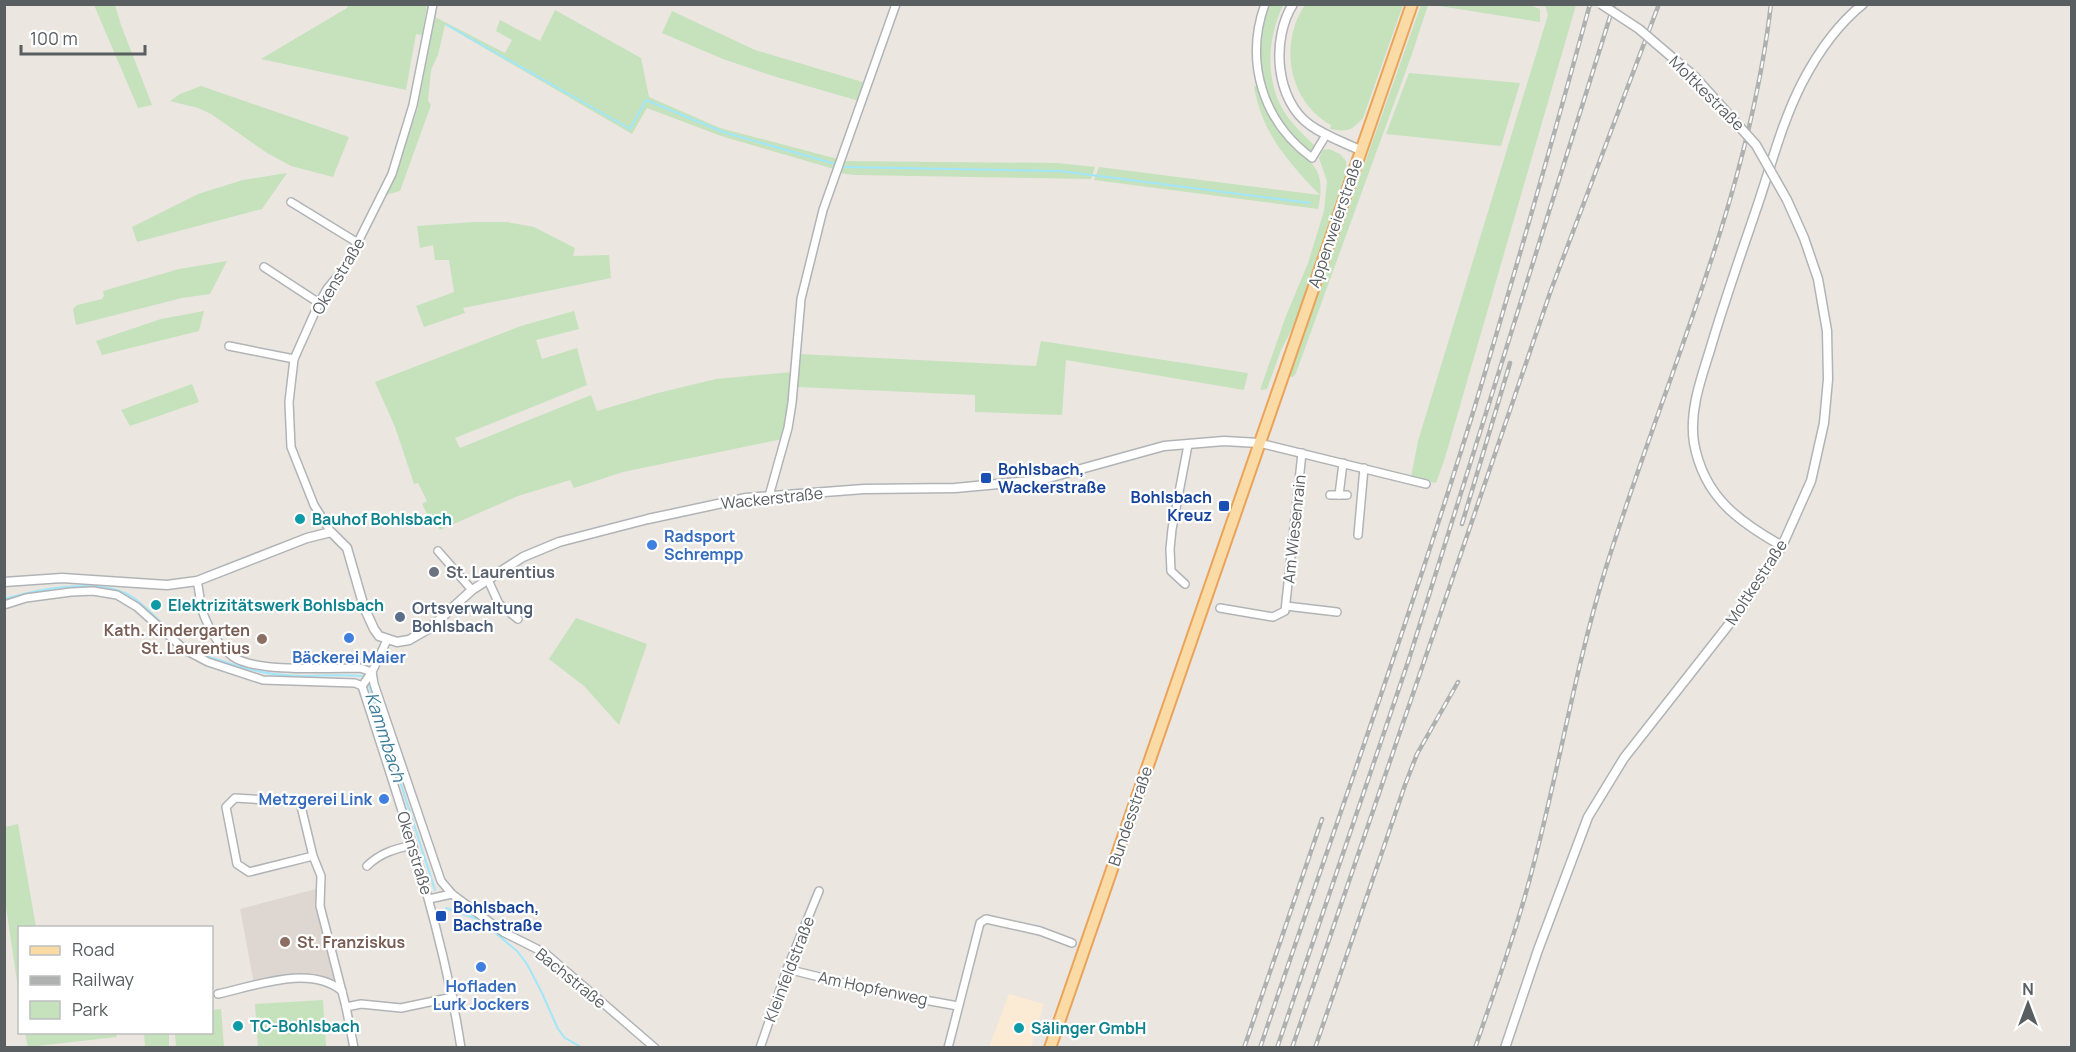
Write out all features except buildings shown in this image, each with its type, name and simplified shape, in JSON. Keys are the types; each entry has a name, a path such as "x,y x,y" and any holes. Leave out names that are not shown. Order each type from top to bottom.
{"main road":[{"name":"Appenweierstraße","path":"1209,585 1412,4"},
{"name":"Bundesstraße","path":"1050,1047 1209,585"}],"street":[{"name":"Okenstraße","path":"387,640 379,636 374,629 364,607 347,548 331,532 314,505 291,447 289,402 294,359 319,303 346,266 392,174 413,105 433,4"},
{"path":"769,496 789,420 801,299 820,221 896,4"},
{"path":"1265,4 1258,25 1256,60 1261,90 1269,108 1284,132 1312,158 1326,135"},
{"path":"1293,4 1283,30 1281,72 1286,93 1297,112 1309,124 1326,135 1360,150"},
{"name":"Moltkestraße","path":"1505,1047 1538,950 1588,818 1624,758 1742,609 1782,546 1811,481 1824,423 1828,379 1827,331 1818,279 1804,238 1787,200 1756,145 1695,77 1639,29 1601,4"},
{"path":"1782,546 1735,517 1723,504 1704,474 1694,442 1695,400 1782,131 1802,84 1825,43 1863,4"},
{"path":"291,202 358,243"},
{"path":"264,267 319,303"},
{"path":"229,346 294,359"},
{"name":"Wackerstraße","path":"387,640 397,642 409,640 430,628 471,590 523,557 559,542 648,519 746,498 864,489 955,488 1041,480 1164,446 1188,446 1224,441 1259,442 1426,484"},
{"path":"1185,584 1171,571 1170,549 1188,446"},
{"name":"Am Wiesenrain","path":"1220,608 1273,617 1285,611 1302,453"},
{"path":"1339,495 1343,463"},
{"path":"1358,535 1364,468"},
{"path":"1330,495 1347,495"},
{"path":"4,582 62,578 167,585 197,581 307,538 331,532"},
{"path":"438,551 471,590"},
{"path":"488,580 499,604 518,619"},
{"path":"197,581 204,617 213,633 232,656 241,661 282,669 360,668 371,674"},
{"path":"4,604 26,598 71,592 93,591 117,595 137,608 184,650 208,662 263,680 355,683 362,686 371,674 387,640"},
{"name":"Am Wiesenrain","path":"1286,606 1337,612"},
{"name":"Bachstraße","path":"371,674 441,881 452,894 503,932 545,953 656,1047"},
{"name":"Okenstraße","path":"362,686 429,899 453,997 461,1047"},
{"path":"314,856 249,872 237,864 226,807 236,798 300,802 321,876 320,906 354,1047"},
{"path":"367,866 376,857 412,845"},
{"name":"Kleinfeldstraße","path":"760,1047 787,969 819,891"},
{"path":"429,899 452,894"},
{"path":"948,1047 982,920 987,919 1040,931 1072,943"},
{"name":"Am Hopfenweg","path":"787,969 880,992 958,1006"},
{"path":"218,994 298,977 328,982 342,991"},
{"path":"346,1007 362,1004 401,1008 453,997"}],"shaded area":[{"name":"St. Franziskus","path":"316,889 316,909 336,982 316,975 292,975 254,984 240,909"},
{"path":"1009,994 1044,1004 1031,1047 989,1047"}],"green space":[{"path":"94,5 115,5 152,105 138,108"},
{"path":"348,5 427,5 422,35 416,34 406,90 261,59 347,8"},
{"path":"1269,5 1283,5 1271,46 1270,61 1274,90 1287,116 1315,146 1312,150 1308,150 1293,135 1271,101 1264,83 1260,65 1260,45"},
{"path":"1305,5 1403,5 1363,118 1349,130 1330,129 1331,125 1316,115 1297,87 1290,53 1297,20"},
{"path":"1421,5 1428,5 1412,54 1296,373 1293,377 1289,377"},
{"path":"1433,5 1530,5 1540,9 1540,22"},
{"path":"1545,5 1576,5 1444,461 1436,483 1411,477 1418,441 1548,15"},
{"path":"555,10 641,58 649,97 720,128 838,159 834,169 721,136 647,108 632,134 445,25 438,55 431,70 428,101 431,105 400,191 385,195 417,111 435,17 505,53 512,40 496,31 500,20 540,41"},
{"path":"672,11 755,50 866,83 859,101 723,59 662,33"},
{"path":"1409,73 1520,83 1501,146 1386,134"},
{"path":"201,86 349,137 333,177 291,166 267,153 211,114 170,101 180,94"},
{"path":"1254,86 1257,86 1268,112 1280,130 1314,166 1320,182 1320,195 1287,159 1263,118"},
{"path":"1329,149 1340,154 1346,161 1347,177 1295,323 1281,350 1267,389 1260,390 1286,316 1308,263 1324,211 1327,181 1319,158 1323,150"},
{"path":"843,161 1057,163 1095,167 1091,179 854,175 839,173"},
{"path":"1099,167 1320,195 1318,209 1094,180"},
{"path":"287,173 262,209 137,242 132,227 198,194 243,180"},
{"path":"507,222 534,227 575,248 573,256 609,255 611,278 463,308 465,313 424,327 416,306 454,292 449,260 435,260 433,245 420,248 417,226"},
{"path":"227,261 210,294 182,298 76,325 73,309 77,305 102,299 103,291 179,269"},
{"path":"204,311 199,331 102,355 96,341 161,319"},
{"path":"574,311 579,329 536,340 542,359 577,348 587,385 455,438 460,448 591,395 597,411 716,379 792,372 782,439 623,472 574,488 570,480 518,496 440,530 437,525 434,527 422,504 427,501 418,483 414,484 395,427 375,382 521,326"},
{"path":"1041,341 1248,373 1244,390 1066,360 1062,415 975,412 975,395 797,387 799,354 1036,366"},
{"path":"192,384 199,402 130,426 121,410"},
{"path":"576,618 647,644 619,725 584,686 549,659"},
{"path":"18,824 36,926 18,926 18,988 5,900 5,827"},
{"path":"323,1000 326,1046 258,1047 255,1004"},
{"path":"221,1009 224,1047 176,1047 175,1034 213,1034 213,1010"},
{"path":"25,1034 116,1034 117,1037 28,1047"},
{"path":"144,1034 169,1034 169,1047 145,1047"}],"waterway":[{"path":"447,25 630,129 646,100 723,132 835,164"},
{"path":"843,167 1060,171 1310,203"},
{"name":"Kammbach","path":"4,599 52,588 105,587 121,591 134,598 179,640 202,655 273,674 362,676 369,685 435,890"},
{"name":"Kammbach","path":"446,908 480,920 517,951 527,964 558,1029 565,1038 583,1048"}],"railway":[{"path":"1260,1048 1450,487 1519,256 1590,4"},
{"path":"1277,1048 1409,659 1614,4"},
{"path":"1292,1048 1551,290 1659,4"},
{"path":"1475,1048 1530,879 1585,644 1604,574 1701,293 1723,222 1760,78 1771,4"},
{"path":"1462,524 1510,363"},
{"path":"1315,1048 1417,754 1458,682"},
{"path":"1244,1048 1322,819"}],"place":[{"name":"Bohlsbach, Wackerstraße","path":"986,478"},
{"name":"Bohlsbach Kreuz","path":"1224,506"},
{"name":"Bauhof Bohlsbach","path":"300,519"},
{"name":"Radsport Schrempp","path":"652,545"},
{"name":"St. Laurentius","path":"434,572"},
{"name":"Elektrizitätswerk Bohlsbach","path":"156,605"},
{"name":"Ortsverwaltung Bohlsbach","path":"400,617"},
{"name":"Bäckerei Maier","path":"349,638"},
{"name":"Kath. Kindergarten St. Laurentius","path":"262,639"},
{"name":"Metzgerei Link","path":"384,799"},
{"name":"Bohlsbach, Bachstraße","path":"441,916"},
{"name":"St. Franziskus","path":"285,942"},
{"name":"Hofladen Lurk Jockers","path":"481,967"},
{"name":"TC-Bohlsbach","path":"238,1026"},
{"name":"Sälinger GmbH","path":"1019,1028"}]}
